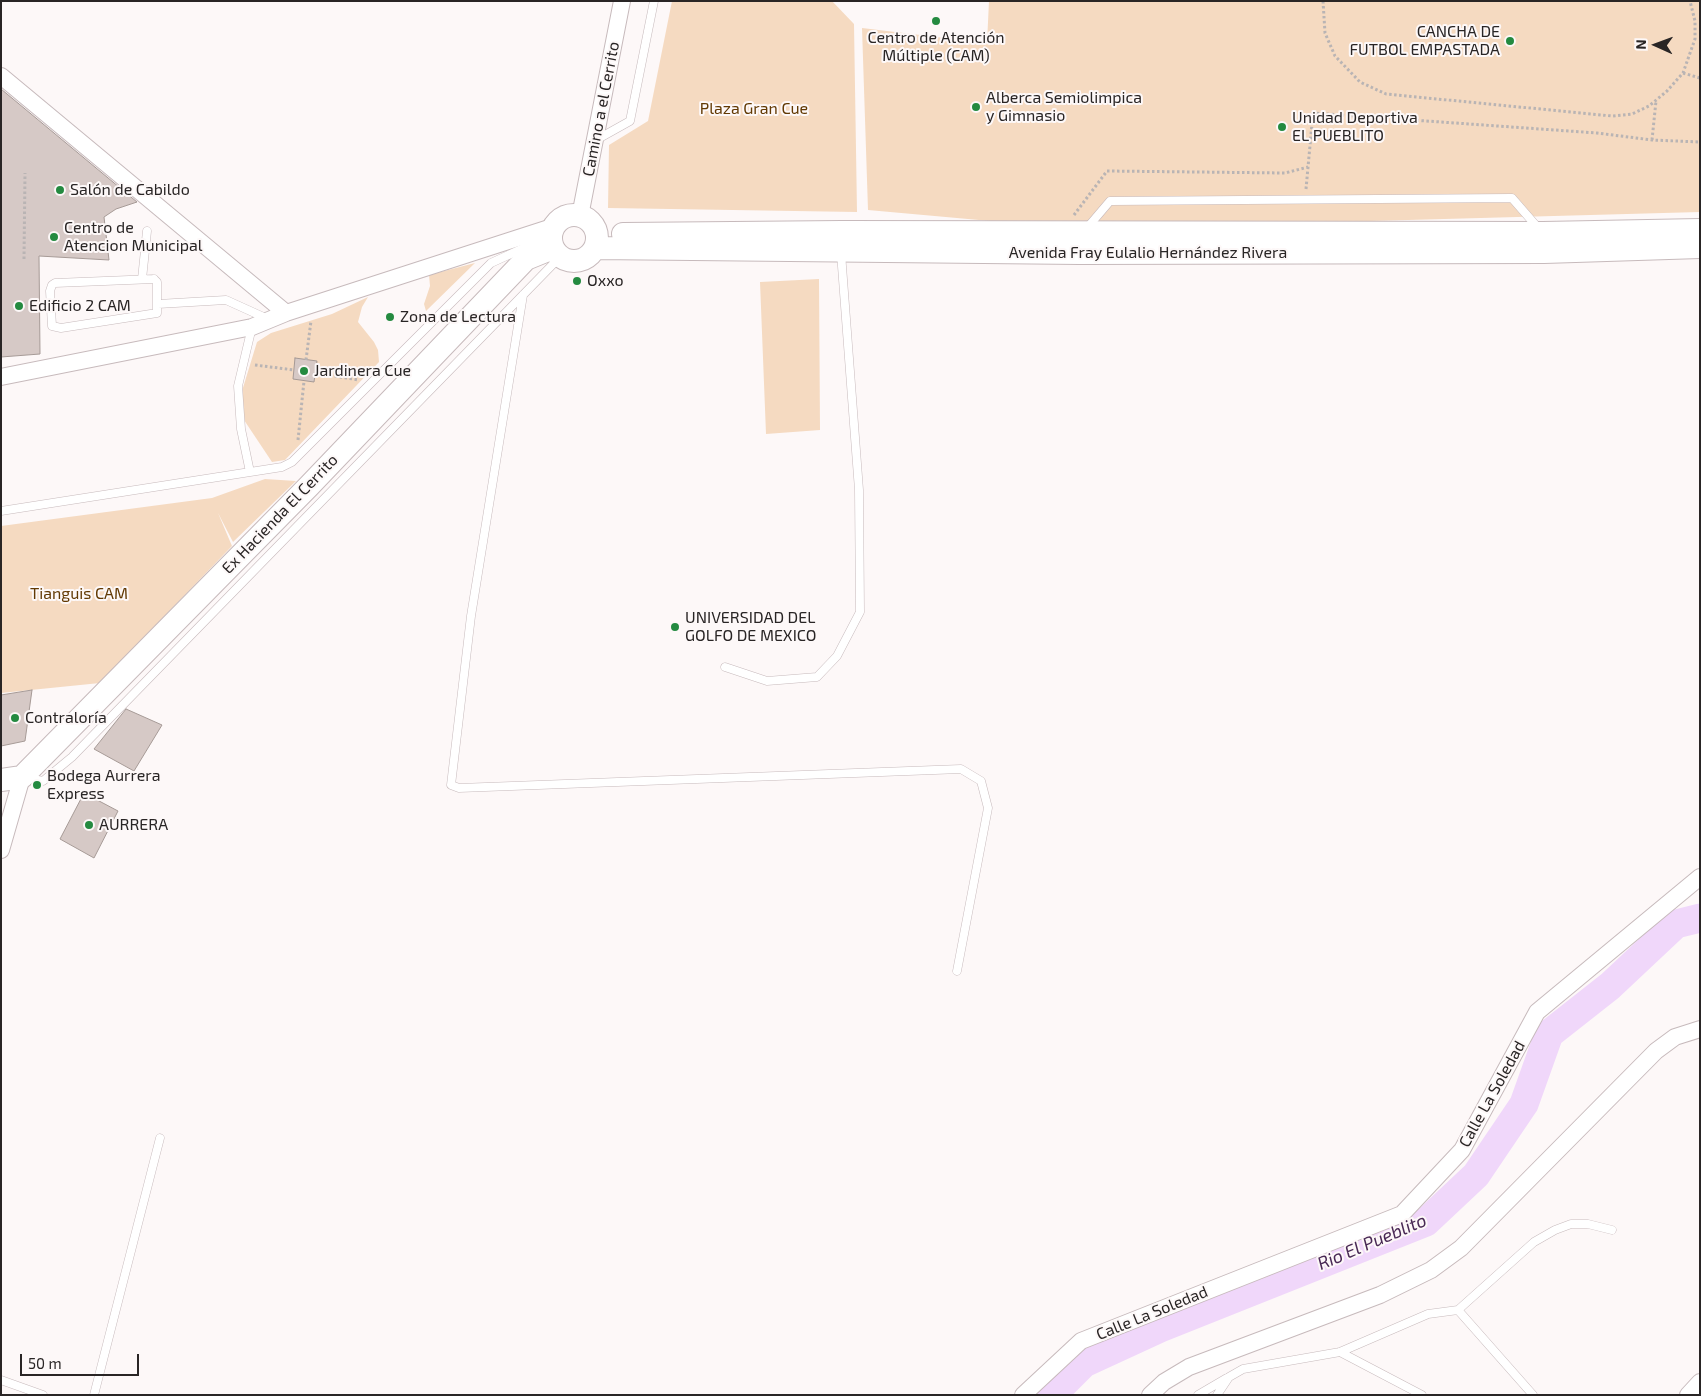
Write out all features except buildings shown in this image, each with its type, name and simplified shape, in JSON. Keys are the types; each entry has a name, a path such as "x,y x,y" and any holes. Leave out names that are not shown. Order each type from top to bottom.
{"street":[{"name":"Camino a el Cerrito","path":"580,216 622,1"},
{"path":"1,76 286,313"},
{"path":"570,216 580,216 594,226 596,241 590,255 581,261 570,261 551,244 561,220 570,216"},
{"name":"Avenida Fray Eulalio Hernández Rivera","path":"1544,242 1700,230"},
{"name":"Avenida Fray Eulalio Hernández Rivera","path":"596,241 842,232 1059,233 1081,243"},
{"name":"Avenida Fray Eulalio Hernández Rivera","path":"596,241 841,252 1081,243 1544,242 1700,247"},
{"path":"1,377 252,327 286,313 551,244"},
{"name":"Ex Hacienda El Cerrito","path":"12,779 309,486 526,259 551,244"},
{"path":"1,850 12,779"},
{"name":"Calle La Soledad","path":"1023,1395 1081,1341 1402,1214 1462,1150 1537,1012 1700,877"},
{"path":"1150,1395 1164,1382 1189,1367 1380,1295 1432,1270 1461,1248 1656,1051 1675,1037 1700,1029"},
{"path":"1688,1395 1700,1382"}],"lane":[{"path":"596,140 630,121 654,1"},
{"path":"1081,243 1110,201 1512,198 1544,242"},
{"path":"142,279 147,231"},
{"path":"12,779 43,781 72,757 523,295 551,244"},
{"path":"1,511 282,467 292,462 491,263 551,244"},
{"path":"725,667 767,682 817,677 837,656 860,612 859,490 841,252"},
{"path":"142,279 156,280 158,304 158,310 152,315 61,328 52,326 50,291 52,285 142,279"},
{"path":"523,295 471,616 451,785 459,788 961,769 981,781 988,808 957,971"},
{"path":"158,304 226,300 268,319"},
{"path":"250,472 241,429 238,386 252,327"},
{"path":"94,1395 160,1138"},
{"path":"1198,1395 1243,1369 1340,1352 1428,1314 1458,1310 1534,1242 1555,1230 1571,1224 1588,1224 1612,1230"},
{"path":"1458,1310 1533,1395"},
{"path":"1340,1352 1422,1395"},
{"path":"1216,1395 1229,1377"},
{"path":"1,1380 43,1395"}],"path":[{"path":"1323,1 1325,34 1335,56 1360,82 1386,94 1612,116 1632,114 1656,99 1682,73 1695,39 1695,21 1690,1"},
{"path":"1682,73 1700,78"},
{"path":"1652,140 1656,99"},
{"path":"1305,200 1313,113 1597,133 1652,140 1700,142"},
{"path":"1059,233 1107,171 1285,173 1308,167"},
{"path":"24,259 25,172"},
{"path":"306,360 311,321"},
{"path":"249,364 294,370"},
{"path":"315,373 361,380"},
{"path":"297,448 304,381"}],"green space":[{"name":"Plaza Gran Cue","path":"672,1 832,1 854,24 857,212 608,208 609,145 648,121"},
{"name":"Unidad Deportiva EL PUEBLITO","path":"989,1 1700,1 1700,212 1079,229 868,210 862,28 987,43"},
{"path":"475,263 426,311 424,304 430,286 429,275"},
{"path":"819,279 820,430 766,434 760,282"},
{"path":"368,297 362,307 358,322 374,342 378,350 379,362 285,460 272,462 244,420 242,391 257,342 271,333 332,314"},
{"name":"Tianguis CAM","path":"265,479 296,481 233,542 218,513 232,546 100,683 1,693 1,526 212,498"}],"waterway":[{"name":"Rio El Pueblito","path":"1052,1395 1084,1363 1160,1328 1426,1222 1476,1175 1524,1104 1549,1034 1610,986 1676,924 1700,918"}],"place":[{"name":"Centro de Atención Múltiple (CAM)","path":"936,21"},
{"name":"CANCHA DE FUTBOL EMPASTADA","path":"1510,41"},
{"name":"Alberca Semiolimpica y Gimnasio","path":"976,107"},
{"name":"Unidad Deportiva EL PUEBLITO","path":"1282,127"},
{"name":"Salón de Cabildo","path":"60,190"},
{"name":"Centro de Atencion Municipal","path":"54,237"},
{"name":"Oxxo","path":"577,281"},
{"name":"Edificio 2 CAM","path":"19,306"},
{"name":"Zona de Lectura","path":"390,317"},
{"name":"Jardinera Cue","path":"304,371"},
{"name":"UNIVERSIDAD DEL GOLFO DE MEXICO","path":"675,627"},
{"name":"Contraloría","path":"15,718"},
{"name":"Bodega Aurrera Express","path":"37,785"},
{"name":"AURRERA","path":"89,825"}]}
